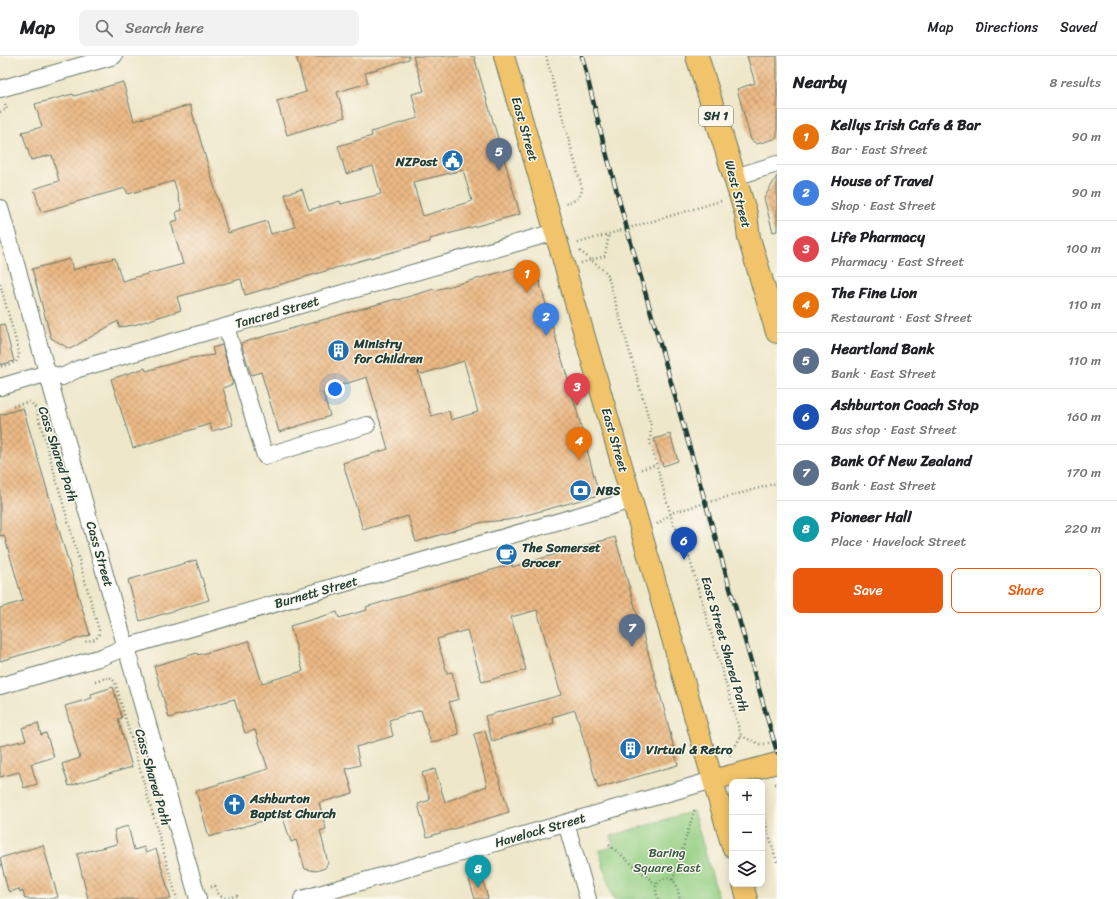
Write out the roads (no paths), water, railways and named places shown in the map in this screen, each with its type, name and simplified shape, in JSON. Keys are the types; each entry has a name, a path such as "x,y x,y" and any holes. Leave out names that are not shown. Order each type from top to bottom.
{"highway":[{"name":"West Street","path":"697,56 746,214 749,238 777,332"}],"main road":[{"name":"East Street","path":"504,56 729,836"},
{"name":"Havelock Street","path":"713,780 777,763"},
{"path":"744,887 747,899"}],"street":[{"path":"2,93 114,56"},
{"path":"735,177 777,164"},
{"name":"Cass Street","path":"0,208 198,899"},
{"name":"Tancred Street","path":"0,387 48,373 62,378 78,369 555,232"},
{"path":"226,327 265,456 367,425"},
{"name":"Burnett Street","path":"0,686 114,653 126,647 632,500"},
{"name":"Havelock Street","path":"302,899 713,780"},
{"path":"566,823 588,899"}],"railway":[{"path":"582,56 627,229 777,752"}],"place":[{"name":"NZPost","path":"453,161"},
{"name":"Heartland Bank","path":"499,171"},
{"name":"Kellys Irish Cafe & Bar","path":"527,293"},
{"name":"House of Travel","path":"546,336"},
{"name":"Ministry for Children","path":"339,350"},
{"name":"Life Pharmacy","path":"577,406"},
{"name":"The Fine Lion","path":"579,460"},
{"name":"NBS","path":"580,490"},
{"name":"The Somerset Grocer","path":"506,554"},
{"name":"Ashburton Coach Stop","path":"684,560"},
{"name":"Bank Of New Zealand","path":"632,647"},
{"name":"Virtual & Retro","path":"630,749"},
{"name":"Ashburton Baptist Church","path":"234,805"},
{"name":"Pioneer Hall","path":"478,888"}],"park label":[{"name":"Baring Square East","path":"667,860"}]}
